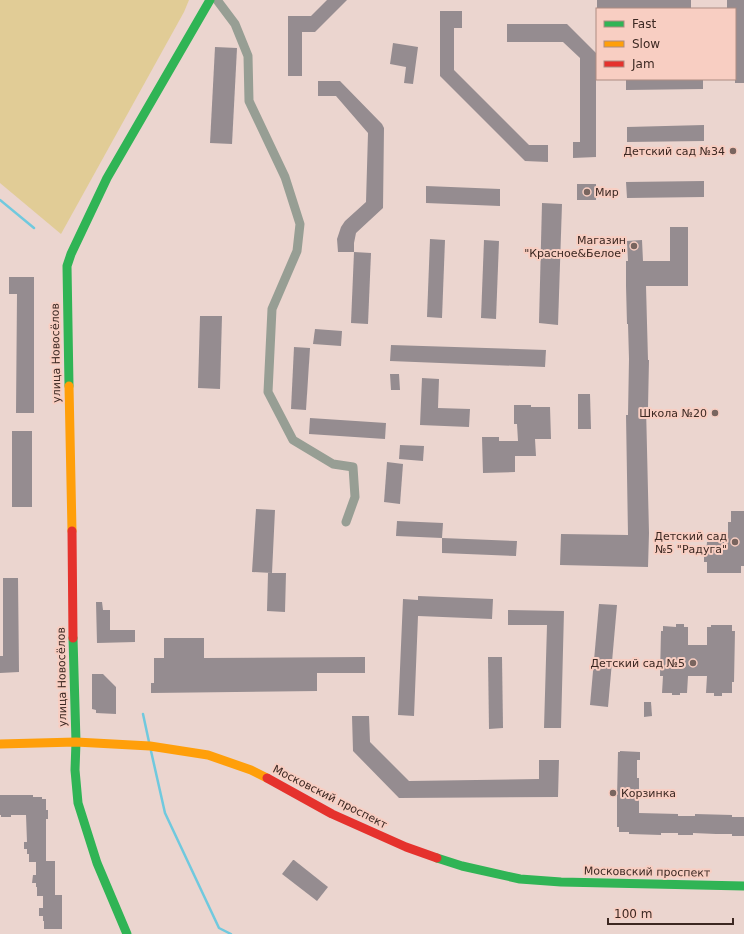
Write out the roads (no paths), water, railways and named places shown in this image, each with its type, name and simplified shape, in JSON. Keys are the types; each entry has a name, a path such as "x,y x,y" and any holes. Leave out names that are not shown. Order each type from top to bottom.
{"street":[{"name":"улица Новосёлов","path":"128,934 97,863 78,803 75,728 67,266 71,254 106,178 210,0"},
{"path":"217,0 235,24 248,56 249,101 285,177 300,224 297,251 272,309 268,392 293,440 333,464 353,467 355,497 346,522"},
{"name":"Московский проспект","path":"0,744 76,742 150,746 208,755 251,770 332,814 406,847 462,866 520,878 562,882 744,886"}],"waterway":[{"path":"0,200 34,228"},
{"path":"143,714 149,742"},
{"path":"151,751 165,813 219,928 231,934"}],"place":[{"name":"Детский сад №34","path":"733,151"},
{"name":"Мир","path":"587,192"},
{"name":"Магазин \"Красное&Белое\"","path":"634,246"},
{"name":"Школа №20","path":"715,413"},
{"name":"Детский сад №5 \"Радуга\"","path":"735,542"},
{"name":"Детский сад №5","path":"693,663"},
{"name":"Корзинка","path":"613,793"}]}
